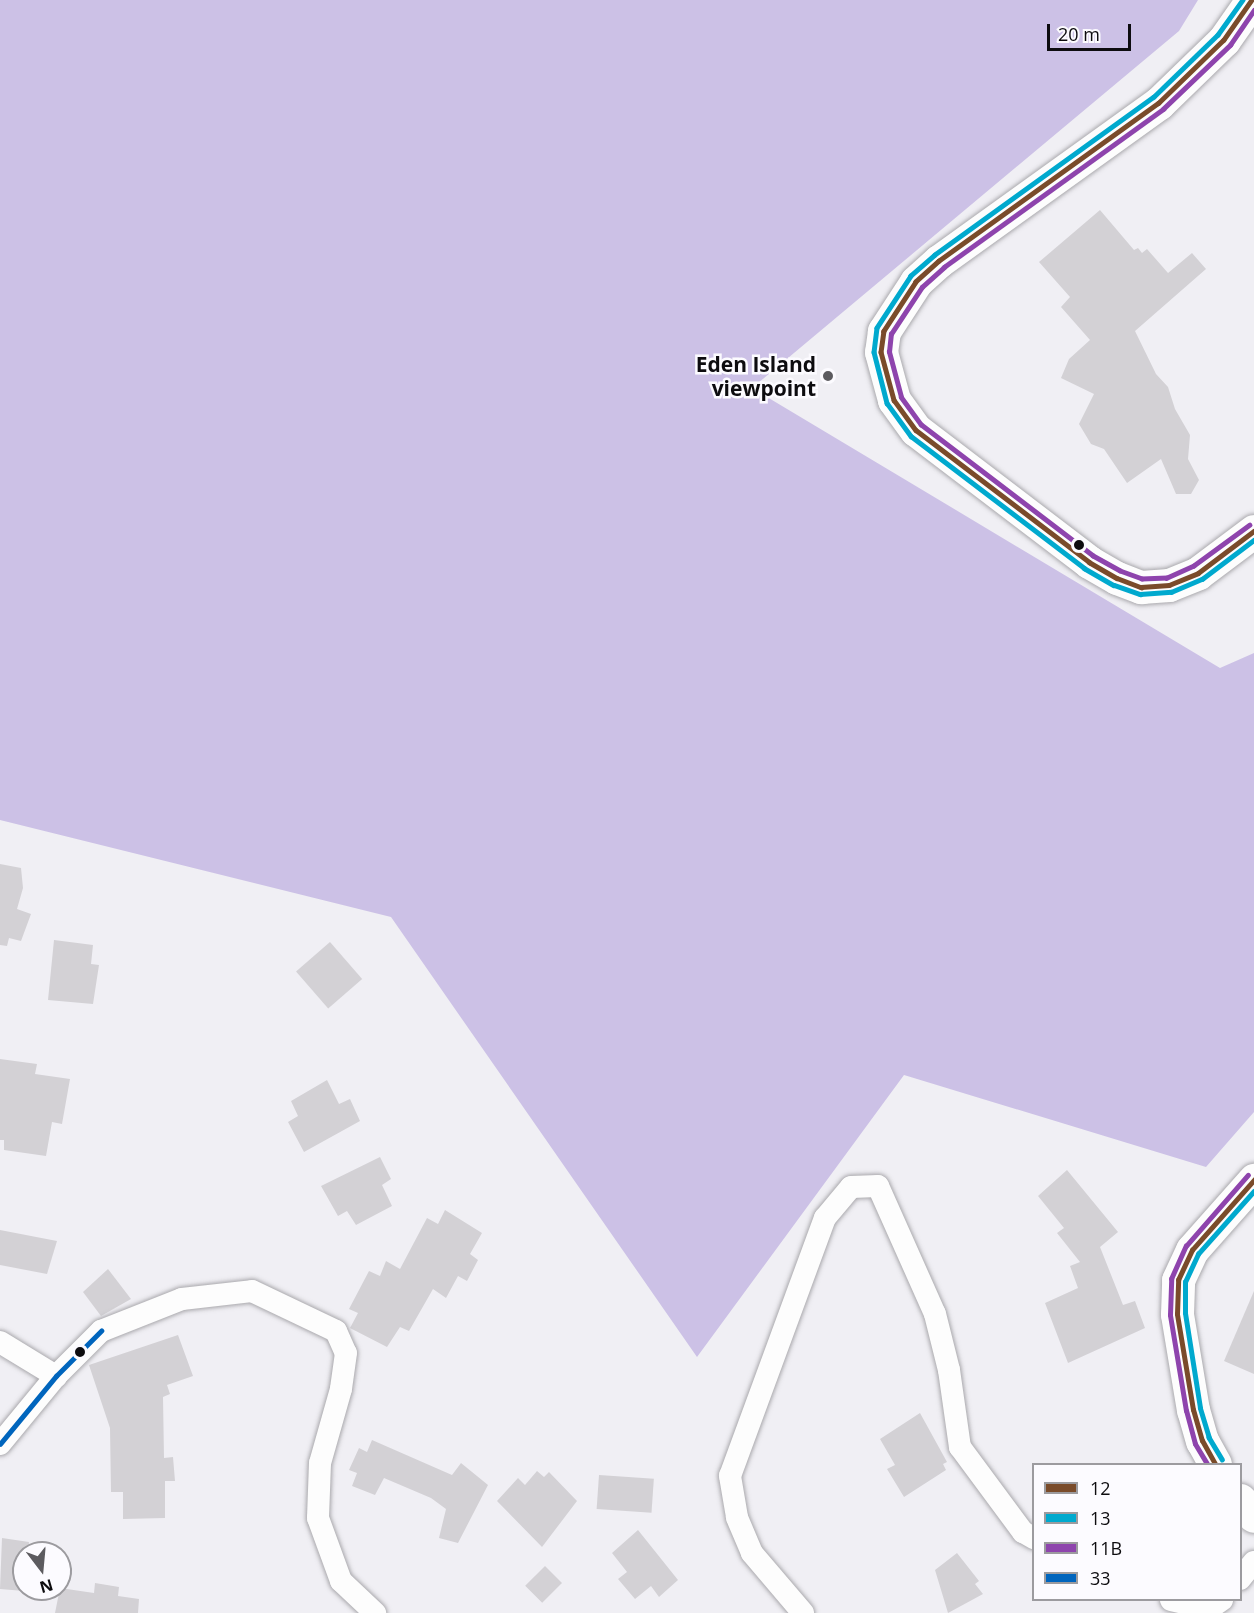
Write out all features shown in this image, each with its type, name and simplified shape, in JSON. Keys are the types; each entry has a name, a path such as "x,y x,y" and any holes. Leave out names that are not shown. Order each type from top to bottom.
{"main road":[{"path":"1250,10 1211,54 1159,103 939,261 916,282 884,331 881,352 894,400 916,430 1080,555 1117,578 1141,587 1169,585 1198,573 1254,531"},
{"path":"1214,1463 1202,1441 1193,1410 1177,1314 1178,1280 1192,1250 1254,1180"},
{"path":"1242,1502 1254,1516"}],"street":[{"path":"803,1613 753,1553 737,1517 730,1476 825,1218 851,1187 878,1186 935,1314 950,1370 960,1448 1023,1532 1032,1537"},
{"path":"0,1444 56,1376 101,1331 182,1299 252,1291 336,1330 346,1353 341,1389 320,1463 318,1518 341,1581 375,1613"},
{"path":"0,1342 56,1376"},
{"path":"1242,1577 1254,1562"},
{"path":"1179,1601 1209,1609 1219,1601"}],"shaded area":[{"path":"0,0 1198,0 1179,31 752,388 1220,668 1254,653 1254,1112 1206,1167 904,1075 697,1357 391,917 0,820"}],"building":[{"path":"1100,210 1134,250 1138,248 1142,253 1147,249 1168,273 1192,253 1206,269 1135,331 1156,374 1168,387 1175,409 1190,435 1188,459 1199,480 1191,494 1176,494 1161,459 1127,483 1104,449 1091,444 1079,424 1094,394 1061,378 1069,359 1090,340 1061,307 1070,297 1039,262"},
{"path":"0,864 21,868 23,888 17,909 31,914 21,941 9,938 7,946 0,945"},
{"path":"54,940 93,945 91,964 99,965 93,1004 48,1000"},
{"path":"330,942 362,979 328,1009 296,972"},
{"path":"0,1059 37,1064 35,1074 70,1079 62,1124 52,1122 46,1156 4,1150 4,1140 0,1140"},
{"path":"327,1080 339,1104 350,1099 360,1121 304,1152 288,1122 298,1116 291,1101"},
{"path":"380,1157 391,1179 382,1185 392,1206 356,1225 347,1211 338,1216 321,1186"},
{"path":"1067,1170 1118,1232 1100,1247 1123,1305 1135,1301 1145,1328 1068,1363 1045,1303 1078,1288 1070,1266 1080,1262 1057,1233 1064,1228 1038,1196"},
{"path":"445,1210 482,1233 470,1254 478,1260 467,1281 458,1276 446,1298 433,1289 409,1331 400,1327 387,1347 350,1328 358,1313 349,1309 369,1271 380,1276 386,1261 400,1269 427,1218 438,1224"},
{"path":"0,1230 57,1241 47,1274 0,1265"},
{"path":"108,1269 131,1299 101,1316 83,1292"},
{"path":"1254,1291 1254,1374 1224,1361"},
{"path":"178,1335 193,1376 167,1385 170,1394 163,1397 164,1458 173,1457 175,1481 165,1481 165,1518 123,1519 123,1492 111,1492 110,1428 89,1365"},
{"path":"920,1413 947,1462 943,1464 946,1470 904,1497 887,1469 895,1465 880,1439"},
{"path":"372,1440 452,1475 461,1463 488,1485 458,1543 439,1538 446,1509 431,1498 384,1478 375,1495 352,1486 357,1473 349,1470 359,1448 367,1452"},
{"path":"537,1471 544,1477 549,1472 577,1501 542,1547 497,1501 518,1478 525,1485"},
{"path":"599,1475 654,1479 651,1513 597,1509"},
{"path":"638,1530 678,1580 659,1597 651,1586 635,1599 618,1579 627,1572 612,1553"},
{"path":"2,1538 22,1541 12,1541 12,1590 0,1589"},
{"path":"957,1553 979,1581 975,1584 983,1594 948,1613 935,1570"},
{"path":"545,1566 562,1583 542,1603 525,1586"},
{"path":"95,1583 119,1587 118,1596 139,1599 138,1613 55,1613 57,1601 72,1601 72,1590 94,1593"}],"transit line":[{"name":"13","path":"1243,0 1218,35 1154,97 935,255 911,276 877,328 874,352 887,403 911,436 1084,568 1114,585 1140,594 1171,592 1202,579 1254,540"},
{"name":"12","path":"1252,0 1224,40 1159,103 939,261 916,282 884,331 881,352 894,400 916,430 1089,562 1117,578 1141,587 1169,585 1198,573 1254,531"},
{"name":"11B","path":"1250,525 1194,566 1167,578 1142,579 1120,571 1093,556 921,425 901,397 889,352 891,334 922,287 944,267 1163,109 1230,45 1254,10"},
{"name":"11B","path":"1206,1463 1195,1444 1186,1411 1170,1315 1171,1279 1186,1246 1248,1175"},
{"name":"12","path":"1214,1463 1202,1441 1193,1410 1177,1314 1178,1280 1192,1250 1254,1180"},
{"name":"13","path":"1222,1460 1209,1438 1200,1408 1185,1313 1185,1282 1198,1254 1254,1191"},
{"name":"33","path":"0,1444 56,1376 101,1331"}],"place":[{"name":"Eden Island viewpoint","path":"828,376"}]}
